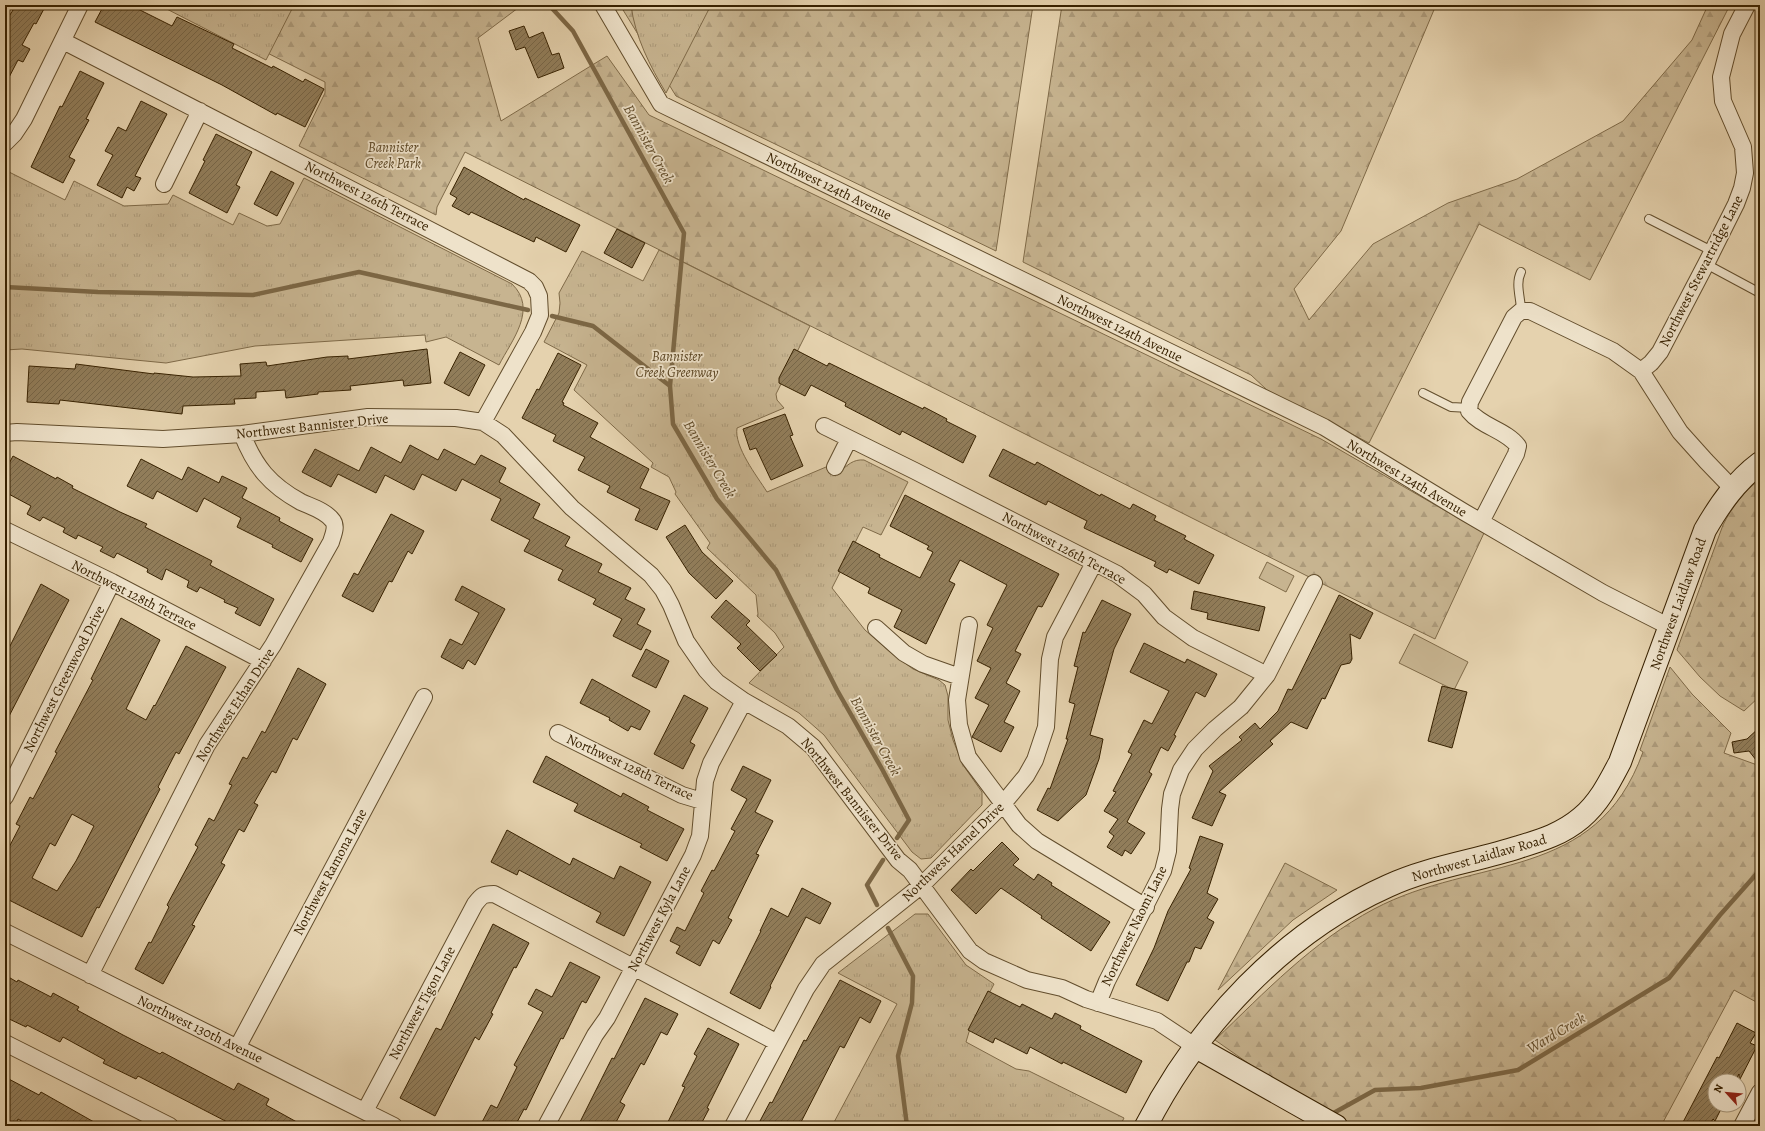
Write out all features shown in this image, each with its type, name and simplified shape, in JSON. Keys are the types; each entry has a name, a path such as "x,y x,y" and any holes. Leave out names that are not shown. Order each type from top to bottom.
{"street":[{"path":"5,143 14,134 24,119 80,5"},
{"name":"Northwest 124th Avenue","path":"603,5 661,104 1324,427 1480,522 1603,593 1670,627"},
{"name":"Northwest Stewartridge Lane","path":"1640,371 1651,363 1660,352 1736,204 1742,188 1745,173 1743,147 1723,101 1721,77 1732,34 1747,5"},
{"name":"Northwest 126th Terrace","path":"63,41 519,274 532,284 539,296 540,315 533,332 483,422"},
{"path":"164,184 200,111"},
{"path":"1480,522 1516,454 1518,446 1512,438 1474,417 1470,411 1470,402 1514,317 1521,311 1530,311 1613,351 1640,371 1680,432 1732,488"},
{"name":"Northwest Bannister Drive","path":"5,433 17,432 163,439 242,434 368,417 456,418 483,422 503,435 572,508 651,575 671,605 686,641 696,657 717,682 744,701 788,726 813,747 898,860 910,870 970,950 984,961 1026,980 1062,988 1098,1003 1157,1021 1196,1047"},
{"name":"Northwest 126th Terrace","path":"824,426 915,471 1130,582 1144,594 1164,617 1193,638 1267,675"},
{"name":"Northwest Ethan Drive","path":"90,975 207,745 263,661 331,542 335,530 334,522 324,513 283,492 262,472 250,455 242,434"},
{"path":"835,467 849,439"},
{"name":"Northwest Laidlaw Road","path":"1146,1126 1170,1085 1196,1047 1237,997 1270,965 1314,928 1355,902 1388,886 1417,875 1509,850 1550,837 1562,832 1581,818 1602,795 1620,762 1705,530 1717,508 1732,488 1760,463"},
{"name":"Northwest 128th Terrace","path":"5,530 112,582 263,661"},
{"name":"Northwest Hamel Drive","path":"733,1126 776,1042 806,989 823,964 922,885 1002,805 1026,776 1036,760 1046,727 1050,659 1055,637 1094,563"},
{"name":"Northwest Greenwood Drive","path":"5,798 112,582"},
{"name":"Northwest Naomi Lane","path":"1098,1003 1107,981 1163,871 1168,851 1172,794 1181,770 1195,749 1215,728 1242,707 1267,675 1314,583"},
{"path":"969,625 956,700 959,725 968,757 1002,805 1019,825 1036,841 1146,907"},
{"path":"876,628 904,653 923,664 960,677"},
{"name":"Northwest Ramona Lane","path":"237,1048 424,697"},
{"name":"Northwest Kyla Lane","path":"546,1126 634,967 693,855 700,836 704,781 711,763 744,701"},
{"name":"Northwest 128th Terrace","path":"558,733 682,795 702,801"},
{"name":"Northwest Tigon Lane","path":"370,1118 471,911 482,896 494,894 634,967"},
{"name":"Northwest 130th Avenue","path":"5,932 237,1048 370,1118 394,1126"},
{"path":"634,967 776,1042"},
{"path":"5,1043 170,1126"},
{"path":"1196,1047 1336,1126"},
{"path":"1742,1126 1760,1092"}],"lane":[{"path":"1649,219 1709,257 1760,293"},
{"path":"1520,272 1518,279 1521,311"},
{"path":"1423,393 1451,407 1470,408"}],"green space":[{"path":"159,5 294,5 266,60"},
{"name":"Bannister Creek Park","path":"172,5 522,5 478,38 501,121 607,56 649,115 1321,439 1484,533 1435,639 465,152 437,207 436,215 299,146 325,93 325,82"},
{"path":"620,5 1033,5 996,251 676,96"},
{"path":"631,5 711,5 666,93 644,51 636,28"},
{"path":"1062,5 1436,5 1341,231 1294,289 1309,320 1373,244 1448,203 1517,179 1623,121 1692,40 1708,5 1730,5 1590,280 1479,224 1369,443 1267,390 1251,375 1023,262"},
{"path":"5,170 65,200 74,181 124,206 168,204 173,195 233,225 239,213 267,226 280,224 304,178 512,284 519,294 523,304 523,314 516,335 499,365 446,337 426,342 425,335 255,346 166,363 22,349 5,350"},
{"name":"Bannister Creek Greenway","path":"659,250 810,326 776,394 777,400 784,408 737,428 739,444 752,470 767,492 826,467 839,472 857,460 864,460 908,482 881,535 863,527 832,588 865,630 890,652 913,669 939,680 945,685 948,696 948,720 953,740 963,765 982,792 982,805 931,858 921,859 912,852 824,735 799,713 749,683 784,647 775,633 757,616 756,595 707,548 710,543 675,494 676,492 669,477 651,467 653,463 574,390 587,365 544,342 559,313 559,293 582,251 643,281"},
{"path":"1760,479 1760,696 1744,711 1720,696 1700,677 1677,650 1723,525 1739,500"},
{"path":"1267,562 1294,576 1286,592 1259,578"},
{"path":"1414,634 1468,662 1454,690 1399,663"},
{"path":"1670,667 1692,694 1731,733 1724,753 1760,766 1760,1004 1734,990 1661,1126 1338,1126 1215,1040 1290,969 1310,952 1351,922 1374,909 1413,892 1529,859 1564,845 1595,824 1622,794 1643,752 1640,750"},
{"path":"1285,863 1337,890 1293,920 1218,990"},
{"path":"915,914 928,914 966,965 994,984 969,1032 966,1042 1016,1069 1029,1071 1124,1118 1120,1126 832,1126 897,1004 838,973"}],"building":[{"path":"16,5 46,5 36,24 34,23 22,45 30,49 23,62 18,60 5,85 5,23"},
{"path":"104,5 130,5 172,26 177,17 234,44 232,48 272,68 273,66 303,82 305,79 324,89 305,127 277,113 276,115 222,85 95,22"},
{"path":"524,26 529,38 543,32 552,55 559,53 564,68 538,78 525,47 516,50 509,31"},
{"path":"80,71 104,83 86,119 89,120 69,157 75,160 63,183 31,167 60,106 62,107"},
{"path":"141,101 167,114 135,176 141,178 134,191 127,187 122,198 97,185 113,155 105,151 118,127 126,131"},
{"path":"216,134 252,152 236,185 240,187 227,213 189,193 205,161 203,160"},
{"path":"464,167 524,200 525,198 580,225 566,252 536,237 534,242 471,212 469,215 452,206 457,198 450,194"},
{"path":"271,171 294,183 277,216 254,204"},
{"path":"617,229 645,243 632,268 604,253"},
{"path":"427,349 431,383 404,386 403,380 350,386 351,390 318,392 318,394 286,398 285,390 256,392 256,398 234,399 235,404 183,406 182,414 60,400 59,404 27,402 29,366 75,369 76,364 154,374 193,377 241,376 240,364 266,362 267,366 327,357 348,356 348,359"},
{"path":"794,349 827,366 829,363 923,409 924,407 947,419 946,421 976,436 963,463 902,431 900,435 845,406 846,403 811,385 805,396 779,383 779,378"},
{"path":"460,352 485,365 469,396 444,383"},
{"path":"558,353 581,365 562,402 564,403 563,405 598,423 590,437 649,469 640,488 670,501 657,530 635,520 640,509 607,492 610,486 578,470 585,457 553,441 556,435 522,418 537,389 539,390"},
{"path":"785,414 793,435 790,436 803,466 771,480 756,448 750,450 743,429"},
{"path":"410,445 438,460 444,449 475,465 481,455 506,468 499,482 540,504 533,518 570,537 565,546 602,564 598,572 631,588 625,599 645,609 637,624 651,631 641,650 613,636 622,619 593,604 596,599 558,580 563,570 524,551 530,540 491,520 501,499 462,479 456,491 422,474 414,490 385,475 376,493 338,474 331,487 302,472 315,449 359,471 371,447 401,463"},
{"path":"1003,449 1035,465 1037,462 1100,496 1101,494 1130,509 1133,504 1156,516 1154,520 1186,536 1184,539 1214,555 1199,584 1169,569 1167,573 1154,566 1156,562 1084,528 1087,521 1048,501 1046,505 989,476"},
{"path":"13,456 56,479 57,477 73,486 72,488 147,524 145,527 212,561 210,565 274,599 260,626 235,613 238,608 224,602 225,600 200,587 197,592 187,587 189,581 166,569 162,580 147,572 148,569 117,553 114,558 100,551 103,547 78,535 76,539 63,532 65,528 43,517 40,521 27,514 31,506 5,492 5,471"},
{"path":"141,459 182,480 188,467 219,483 222,476 247,488 242,498 280,518 279,521 313,539 301,562 272,547 273,545 237,527 241,518 204,498 197,512 157,491 153,499 127,486"},
{"path":"905,495 1059,574 1042,607 1038,606 1015,651 1021,654 1006,683 1020,691 1004,722 1014,727 1001,752 972,737 989,705 975,698 991,668 977,661 993,628 987,625 1007,585 960,560 949,581 955,584 926,644 894,627 902,610 868,593 870,588 838,571 853,541 880,555 879,557 920,578 933,552 927,549 929,546 890,526"},
{"path":"391,514 424,531 412,554 408,551 392,582 389,581 373,612 342,596 354,573 358,575"},
{"path":"685,525 702,552 733,581 716,599 689,573 666,537"},
{"path":"41,584 69,600 5,724 5,656"},
{"path":"462,586 505,609 475,665 468,660 463,669 441,657 450,639 462,645 479,613 455,600"},
{"path":"1194,591 1265,607 1259,631 1207,619 1208,613 1191,609"},
{"path":"1339,595 1373,613 1360,639 1350,634 1352,659 1350,663 1341,665 1325,699 1322,698 1307,729 1291,722 1270,741 1273,744 1219,792 1226,795 1212,826 1192,818 1213,771 1209,766 1242,740 1239,737 1255,723 1260,729 1278,711 1288,689 1292,690"},
{"path":"726,600 750,621 746,625 777,655 760,671 737,648 741,644 711,617"},
{"path":"1102,600 1131,614 1114,649 1090,735 1103,739 1099,759 1086,795 1058,821 1037,810 1048,788 1050,789 1068,739 1066,739 1075,704 1069,702 1078,667 1074,666 1083,632 1085,633"},
{"path":"121,618 160,640 126,709 146,720 154,705 155,706 186,646 226,667 179,754 176,752 158,787 160,789 99,908 97,907 82,937 5,898 5,855 20,826 16,824 30,797 33,799 57,753 55,752 93,680 91,679","holes":["72,814 94,826 76,861 57,891 32,878 50,843 55,846"]},
{"path":"1144,643 1185,663 1187,659 1217,674 1205,697 1196,692 1174,735 1176,736 1168,751 1161,747 1149,772 1152,774 1127,822 1145,833 1131,854 1125,850 1122,856 1107,847 1114,836 1109,832 1118,819 1104,811 1116,792 1113,791 1132,754 1128,752 1144,720 1152,724 1169,691 1130,672"},
{"path":"646,649 669,661 656,688 632,676"},
{"path":"298,668 326,684 297,740 293,738 276,773 272,771 254,803 258,805 244,832 239,829 221,863 225,865 192,925 195,926 163,984 135,969 149,942 151,943 169,907 167,905 198,847 195,845 209,818 214,821 232,785 229,784 243,757 247,759 262,731 265,733"},
{"path":"592,679 650,711 640,730 631,726 628,731 609,720 610,718 580,703"},
{"path":"1442,686 1467,692 1452,748 1428,741"},
{"path":"684,695 708,708 690,742 695,745 683,769 654,754"},
{"path":"1760,727 1760,765 1749,751 1734,753 1732,742 1747,739"},
{"path":"546,756 621,797 623,793 649,807 647,810 684,829 667,861 640,847 642,844 574,811 578,804 533,782"},
{"path":"743,766 771,780 755,812 773,821 756,854 759,855 728,918 732,920 719,944 713,940 700,966 676,953 680,946 670,941 677,927 685,931 704,893 701,891 712,870 714,871 735,831 731,829 747,799 731,790"},
{"path":"507,830 570,865 573,858 614,879 620,866 651,882 624,936 596,922 601,913 519,870 517,875 491,862"},
{"path":"1200,836 1223,844 1207,893 1218,899 1207,918 1214,922 1201,949 1195,947 1189,962 1187,962 1168,1001 1136,985 1154,948 1168,911 1191,869 1189,868"},
{"path":"1002,842 1019,859 1013,865 1034,880 1038,874 1052,883 1051,885 1110,922 1091,951 1041,918 1042,916 1001,888 976,914 951,890 971,869 973,871"},
{"path":"802,888 831,903 820,924 806,917 770,986 771,987 760,1009 730,993 771,908 788,917"},
{"path":"493,924 529,943 516,968 514,967 491,1013 493,1014 479,1040 475,1037 435,1116 400,1098 436,1028 441,1030"},
{"path":"570,962 600,977 586,1003 582,1001 563,1039 561,1038 526,1110 524,1109 515,1126 480,1126 491,1105 497,1108 517,1067 514,1065 543,1012 528,1004 536,989 552,997"},
{"path":"5,975 51,997 53,993 79,1007 77,1010 123,1035 160,1054 162,1052 234,1090 238,1083 269,1099 266,1105 304,1126 235,1126 138,1076 136,1079 103,1063 105,1060 63,1037 60,1042 27,1025 26,1027 5,1017"},
{"path":"840,980 881,1001 870,1023 860,1017 844,1048 840,1046 799,1126 769,1126 760,1121 770,1102 772,1103 804,1040 806,1041"},
{"path":"988,991 1020,1007 1022,1004 1052,1019 1055,1013 1081,1026 1080,1029 1142,1061 1126,1093 1063,1062 1062,1064 1030,1047 1027,1054 995,1038 993,1043 968,1030"},
{"path":"645,998 678,1014 667,1035 661,1032 644,1065 641,1063 620,1102 625,1105 614,1126 578,1126 612,1058 614,1059"},
{"path":"1737,1023 1756,1033 1750,1043 1757,1046 1743,1073 1709,1073 1717,1057 1719,1058"},
{"path":"708,1028 739,1044 707,1108 709,1109 700,1126 666,1126 685,1087 682,1086 697,1056 694,1054"},
{"path":"1707,1076 1707,1113 1719,1113 1715,1121 1713,1119 1709,1126 1681,1126"},
{"path":"5,1077 39,1095 41,1092 101,1126 30,1126 18,1119 15,1126 5,1124"}],"waterway":[{"name":"Bannister Creek","path":"549,5 573,31 684,233 670,386 673,424 717,499 776,570 837,690 909,820 897,838"},
{"path":"5,287 98,292 253,295 359,272 528,310"},
{"path":"552,316 593,326 670,386"},
{"name":"Bannister Creek","path":"877,905 867,885 883,860"},
{"name":"Ward Creek","path":"1330,1115 1375,1090 1421,1088 1518,1070 1669,978 1720,915 1760,870"},
{"name":"Bannister Creek","path":"888,928 913,976 912,1003 898,1056 907,1126"}]}
